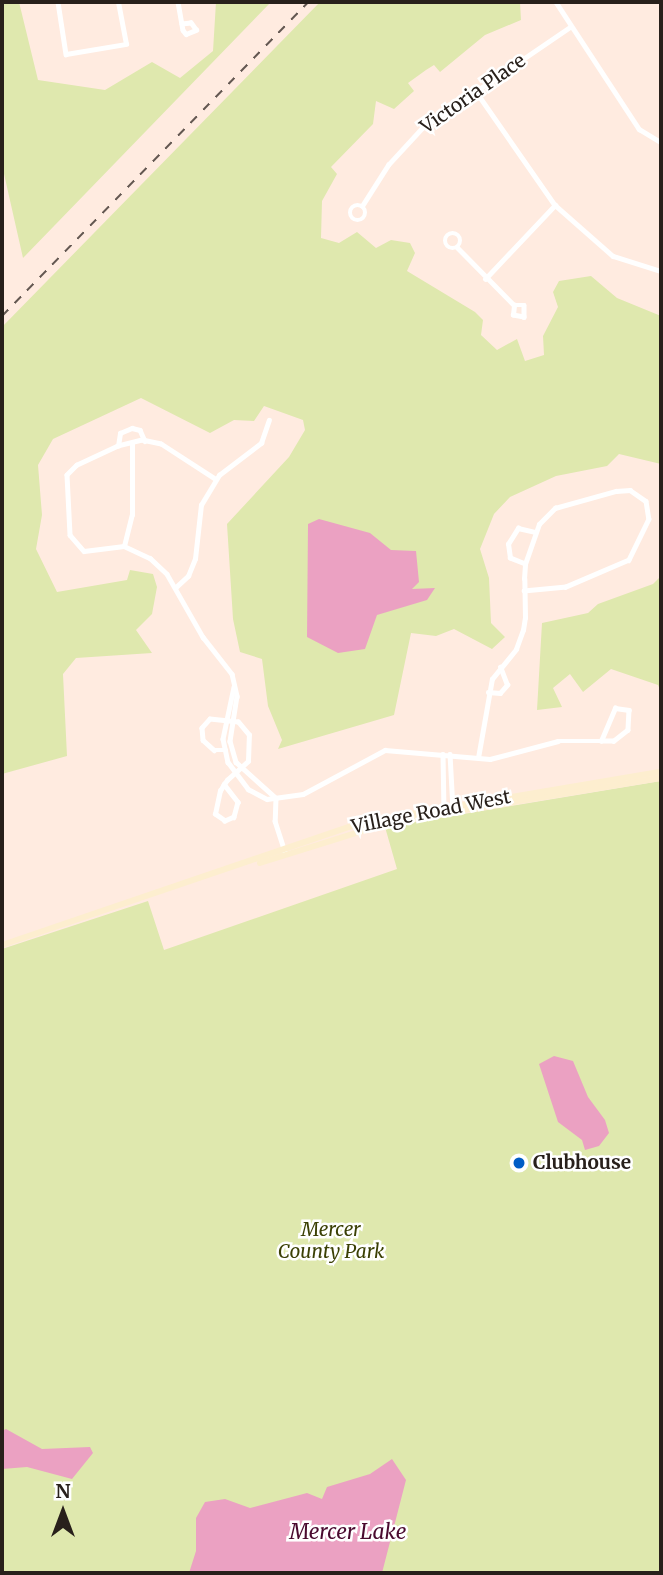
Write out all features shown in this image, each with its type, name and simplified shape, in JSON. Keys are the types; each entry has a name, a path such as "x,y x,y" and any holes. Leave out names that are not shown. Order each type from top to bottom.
{"main road":[{"name":"Village Road West","path":"2,945 286,852 366,829 453,809 661,772"},
{"name":"Village Road West","path":"453,809 661,778"}],"street":[{"path":"58,2 66,54 126,44 118,2"},
{"path":"178,2 182,24"},
{"path":"556,2 639,129 661,142"},
{"name":"Victoria Place","path":"362,206 410,139 475,90 570,27"},
{"path":"475,90 555,205 613,256 661,271"},
{"path":"485,279 555,205"},
{"path":"457,247 485,279 514,305"},
{"path":"175,587 192,568 198,511 215,479 261,443 269,419"},
{"path":"118,446 120,433 132,428 141,430 145,441"},
{"path":"215,479 170,449 145,441 118,446 70,470 65,487 70,535 78,548 91,553 124,546 159,565 175,587 203,637 229,667 235,686 228,749 235,774 257,794 276,798 316,788 364,757 385,750 501,758 558,741 601,741 614,741 628,730 629,710 615,708 601,741"},
{"path":"124,546 132,515 132,443"},
{"path":"478,758 488,692 500,667 519,642 525,564 536,532 555,508 616,491 637,492 649,507 636,552 624,563 593,572 566,587 524,591"},
{"path":"525,564 511,560 508,544 518,528 536,532"},
{"path":"488,692 500,692 507,685 500,667"},
{"path":"224,784 238,802 234,817 225,821 217,818 214,810 224,784 241,769 250,756 250,735 243,725 230,720 210,719 202,728 206,745 228,749 241,769 276,798"},
{"path":"443,754 444,811"},
{"path":"450,754 453,809"},
{"path":"276,798 275,821 286,852"}],"green space":[{"path":"2,2 19,2 38,80 105,90 152,62 180,78 213,51 216,2 271,2 23,258 2,165"},
{"path":"320,2 520,2 521,20 485,35 440,72 434,65 426,70 408,83 414,91 394,109 376,101 373,124 331,167 337,174 322,201 321,238 339,243 357,232 376,248 391,240 410,243 415,253 407,271 475,312 483,320 481,335 497,350 517,339 525,361 544,355 543,336 558,307 553,292 559,281 591,276 617,298 661,316 661,464 619,454 607,466 556,476 510,497 494,514 480,549 489,578 491,623 505,637 492,649 454,629 436,636 411,633 394,715 278,749 282,740 268,706 262,659 240,652 233,619 227,524 289,457 305,430 303,420 264,406 254,421 234,420 210,433 141,398 53,439 38,465 42,515 36,549 57,592 127,580 130,570 153,574 157,587 152,614 136,630 152,653 76,658 63,674 67,756 2,774 2,327"},
{"path":"661,576 661,692 658,685 611,669 583,692 570,674 553,688 562,707 537,710 542,623 588,613 598,604 653,584"},
{"name":"Mercer County Park","path":"661,781 661,1573 2,1573 2,949 148,901 164,950 397,869 385,827"}],"water":[{"path":"319,519 370,533 391,550 416,551 419,582 412,589 435,588 427,600 377,615 365,649 338,653 307,637 308,524"},
{"path":"554,1056 573,1061 588,1097 605,1120 609,1133 599,1146 585,1150 582,1140 558,1122 539,1064"},
{"path":"6,1429 42,1449 90,1447 93,1453 72,1479 27,1467 2,1469 2,1431"},
{"name":"Mercer Lake","path":"392,1459 406,1480 382,1573 189,1573 196,1551 196,1518 205,1502 225,1499 250,1508 307,1493 322,1499 327,1487 370,1474"}],"railway":[{"path":"2,316 308,2"}],"place":[{"name":"Clubhouse","path":"519,1163"}]}
